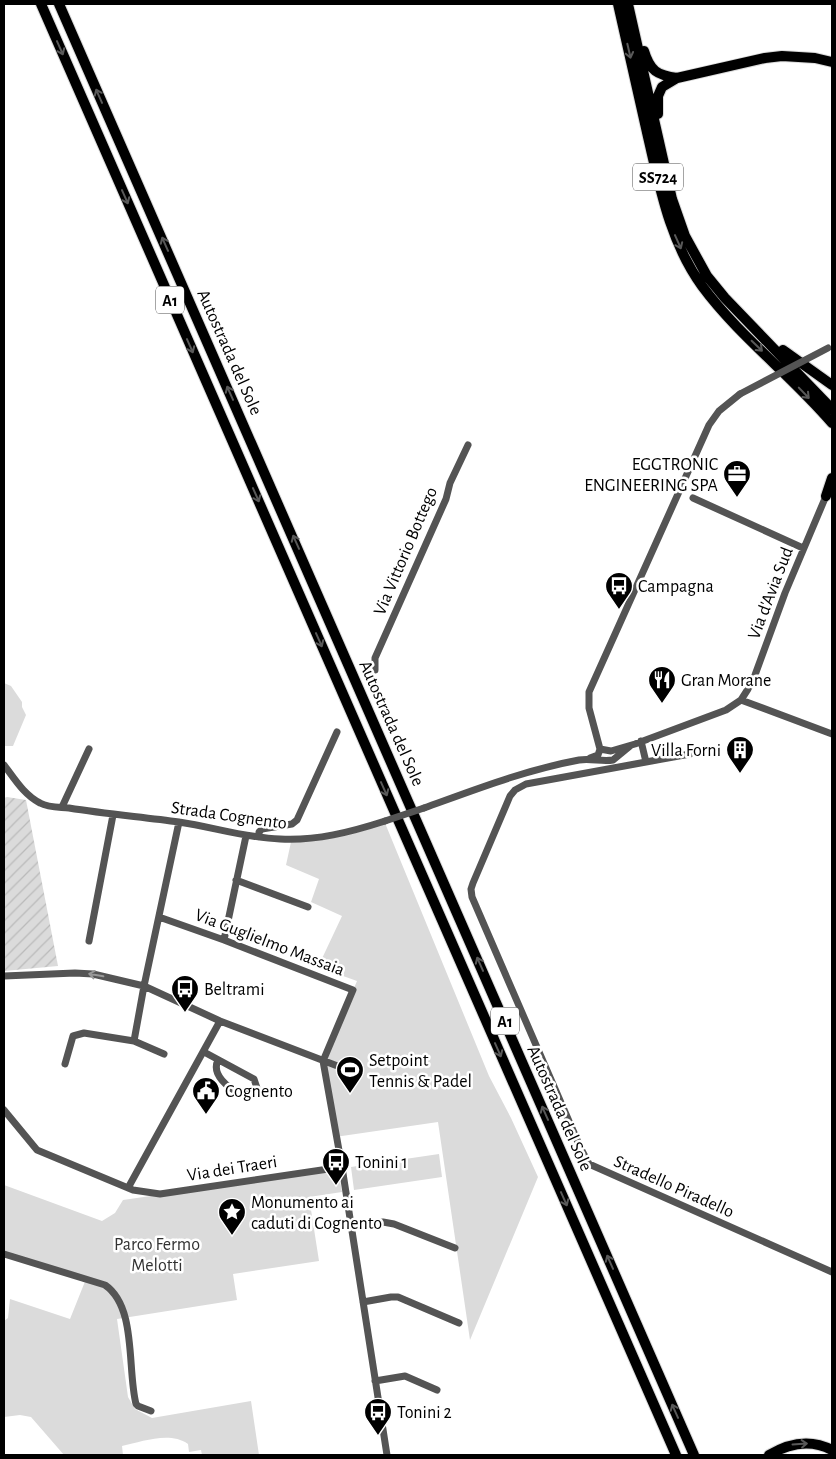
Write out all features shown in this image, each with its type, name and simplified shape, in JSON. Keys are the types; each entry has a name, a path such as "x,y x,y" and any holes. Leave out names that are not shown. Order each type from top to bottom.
{"highway":[{"name":"Autostrada del Sole","path":"41,4 676,1455"},
{"name":"Autostrada del Sole","path":"59,4 694,1455"},
{"name":"SS724","path":"618,4 660,189 677,241 700,284 719,307 778,359"},
{"name":"SS724","path":"630,4 672,199 685,236 707,276 778,359 828,411 832,423"},
{"path":"630,4 647,59 651,66 660,74 677,78"},
{"path":"663,160 657,106 658,96 662,87 677,78 765,58 782,56 815,58 832,62"},
{"path":"745,321 832,386"},
{"path":"828,411 832,432"},
{"path":"829,492 832,478"},
{"path":"769,1455 780,1448 796,1443 825,1446 832,1450"}],"street":[{"path":"600,751 589,708 589,692 709,425 719,411 740,394 830,347"},
{"name":"Via Vittorio Bottego","path":"375,670 374,658 446,499 450,483 468,445"},
{"name":"Via d'Avia Sud","path":"741,700 755,675 803,548 829,492"},
{"path":"693,498 803,548"},
{"path":"741,700 832,734"},
{"name":"Strada Cognento","path":"590,758 600,751 611,751 726,710 741,700"},
{"path":"259,837 259,832 262,828 292,824 297,820 337,732"},
{"path":"638,742 646,762 690,754"},
{"name":"Strada Cognento","path":"4,765 32,799 52,808 62,807 179,822 245,839 259,837 281,839 352,832 497,782 590,758 613,760 638,742"},
{"path":"62,807 89,749"},
{"name":"Stradello Piradello","path":"646,762 526,784 515,790 510,796 473,883 471,889 475,904 589,1164 832,1272"},
{"path":"89,941 113,815"},
{"path":"134,1041 179,822"},
{"path":"224,940 245,839"},
{"path":"236,880 308,907"},
{"name":"Via Guglielmo Massaia","path":"160,917 353,990 323,1062"},
{"path":"4,976 92,974 144,986 220,1021 348,1070"},
{"path":"128,1188 220,1021"},
{"path":"65,1064 73,1036 84,1033 134,1041 164,1054"},
{"path":"204,1052 254,1079 257,1094 239,1092 222,1081 217,1075 216,1063 218,1060"},
{"path":"323,1062 342,1167 387,1455"},
{"name":"Via dei Traeri","path":"4,1110 37,1150 128,1188 160,1194 342,1167"},
{"path":"351,1226 383,1222 394,1224 455,1248"},
{"path":"4,1254 105,1285 116,1295 125,1314 136,1404 151,1411"},
{"path":"363,1302 398,1297 459,1323"},
{"path":"375,1381 405,1376 436,1390"}],"green space":[{"path":"4,683 11,686 22,702 26,715 13,746 4,746"},
{"path":"4,798 26,800 58,966 4,971"},
{"path":"385,823 489,1076 538,1177 470,1340 438,1122 335,1137 323,1061 357,981 318,967 342,916 311,902 319,879 286,865 291,842 339,837"},
{"path":"439,1154 442,1177 354,1190 351,1167"},
{"name":"Parco Fermo Melotti","path":"338,1169 342,1192 309,1197 319,1261 233,1274 237,1300 117,1319 128,1397 135,1409 152,1418 251,1401 259,1455 202,1455 201,1450 189,1452 188,1444 181,1440 164,1438 122,1446 123,1455 64,1455 31,1417 20,1415 4,1417 4,1321 8,1318 10,1299 70,1319 86,1279 4,1252 4,1185 102,1221 115,1213 123,1200"}],"place":[{"name":"EGGTRONIC ENGINEERING SPA","path":"737,498"},
{"name":"Campagna","path":"619,610"},
{"name":"Gran Morane","path":"662,704"},
{"name":"Villa Forni","path":"740,774"},
{"name":"Beltrami","path":"185,1013"},
{"name":"Setpoint Tennis & Padel","path":"350,1094"},
{"name":"Cognento","path":"206,1115"},
{"name":"Tonini 1","path":"336,1186"},
{"name":"Monumento ai caduti di Cognento","path":"232,1236"},
{"name":"Tonini 2","path":"378,1436"}]}
